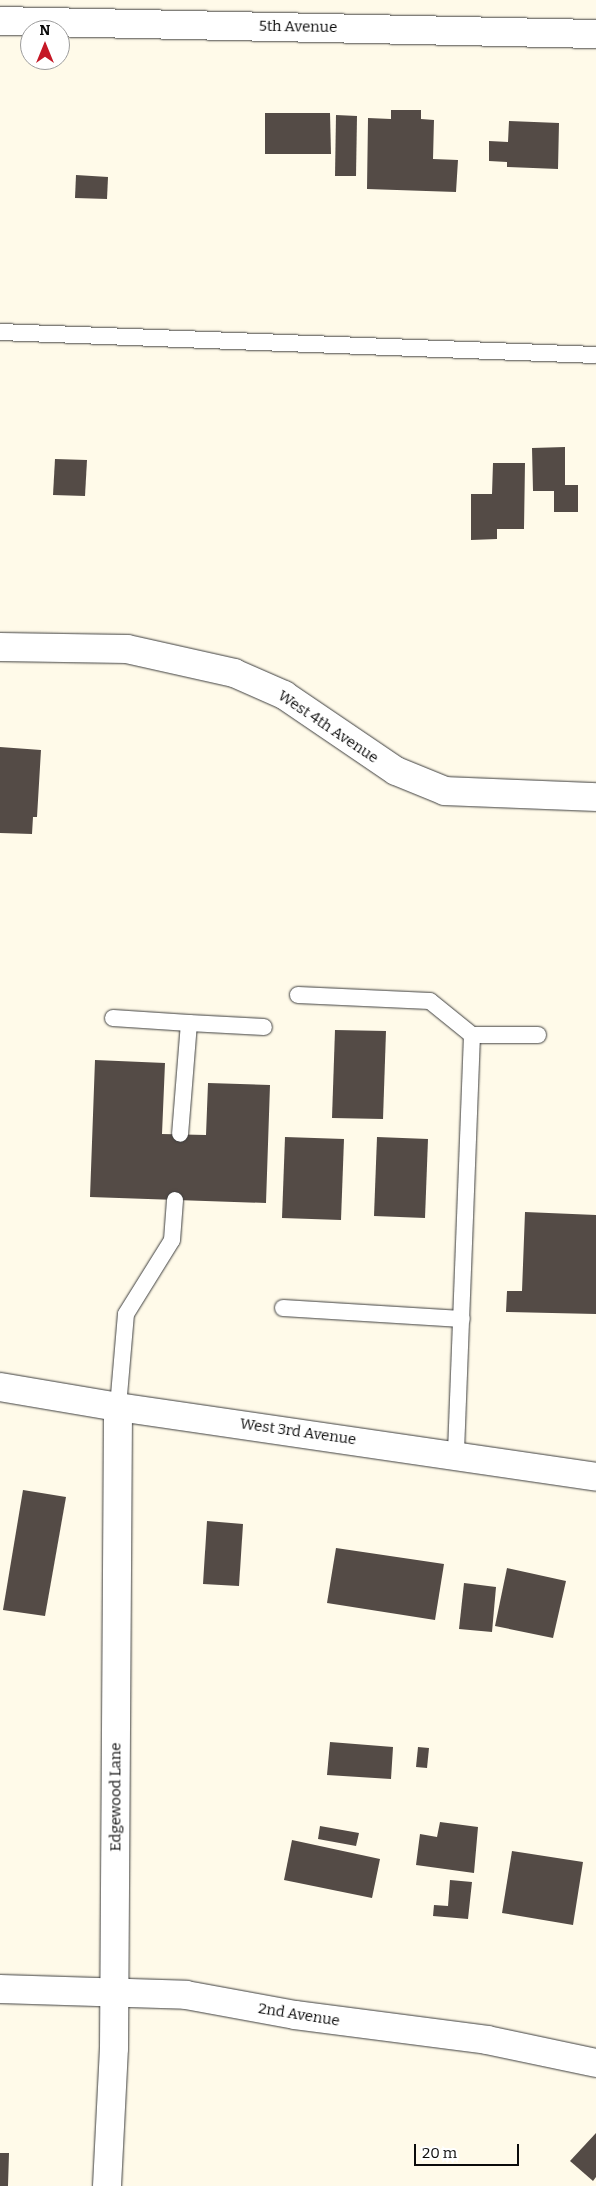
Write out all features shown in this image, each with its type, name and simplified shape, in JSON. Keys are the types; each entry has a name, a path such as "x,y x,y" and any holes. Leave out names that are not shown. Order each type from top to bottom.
{"street":[{"name":"5th Avenue","path":"0,21 596,34"},
{"name":"West 4th Avenue","path":"0,647 127,649 234,672 284,695 388,767 445,791 596,797"},
{"name":"West 3rd Avenue","path":"0,1387 118,1407 456,1454 596,1476"},
{"name":"Edgewood Lane","path":"107,2186 115,1991 118,1407"},
{"name":"2nd Avenue","path":"0,1989 115,1991 186,1996 295,2015 487,2040 596,2063"}],"lane":[{"path":"0,332 596,356"},
{"path":"298,995 430,1001 472,1035 538,1035"},
{"path":"113,1018 264,1027"},
{"path":"180,1134 189,1022"},
{"path":"456,1454 472,1035"},
{"path":"118,1407 126,1314 172,1240 175,1200"},
{"path":"283,1308 462,1319"}],"building":[{"path":"391,110 421,110 421,119 434,120 433,159 458,160 456,192 367,189 368,118 391,119"},
{"path":"265,113 330,113 331,154 265,154"},
{"path":"336,115 357,116 356,176 335,176"},
{"path":"509,121 559,123 558,169 507,167 507,162 489,161 489,141 508,142"},
{"path":"76,175 108,177 107,199 75,198"},
{"path":"565,447 565,485 578,485 578,512 554,512 554,491 533,491 532,448"},
{"path":"55,459 87,460 85,496 53,495"},
{"path":"493,463 525,463 524,529 497,529 497,539 471,540 471,494 492,494"},
{"path":"0,747 41,750 37,817 33,817 32,834 0,833"},
{"path":"335,1030 386,1031 383,1119 332,1118"},
{"path":"95,1060 165,1063 162,1134 206,1135 208,1083 270,1085 266,1203 90,1197"},
{"path":"285,1137 344,1139 341,1220 282,1218"},
{"path":"377,1137 428,1139 425,1218 374,1216"},
{"path":"525,1212 596,1215 596,1314 506,1312 507,1291 522,1291"},
{"path":"23,1490 66,1497 45,1616 3,1610"},
{"path":"207,1521 243,1524 239,1586 203,1584"},
{"path":"336,1548 444,1564 435,1620 327,1603"},
{"path":"507,1568 566,1581 553,1638 495,1626"},
{"path":"464,1583 496,1587 492,1632 459,1629"},
{"path":"330,1742 393,1747 391,1779 327,1775"},
{"path":"418,1747 429,1748 427,1768 416,1767"},
{"path":"440,1822 478,1827 474,1873 416,1865 420,1834 437,1837"},
{"path":"320,1826 359,1833 356,1846 318,1839"},
{"path":"292,1840 380,1859 372,1898 284,1880"},
{"path":"512,1851 583,1862 573,1925 502,1913"},
{"path":"450,1880 472,1882 468,1919 433,1916 434,1905 448,1906"},
{"path":"596,2133 596,2177 593,2181 570,2161"},
{"path":"0,2153 9,2153 8,2186 0,2186"}]}
